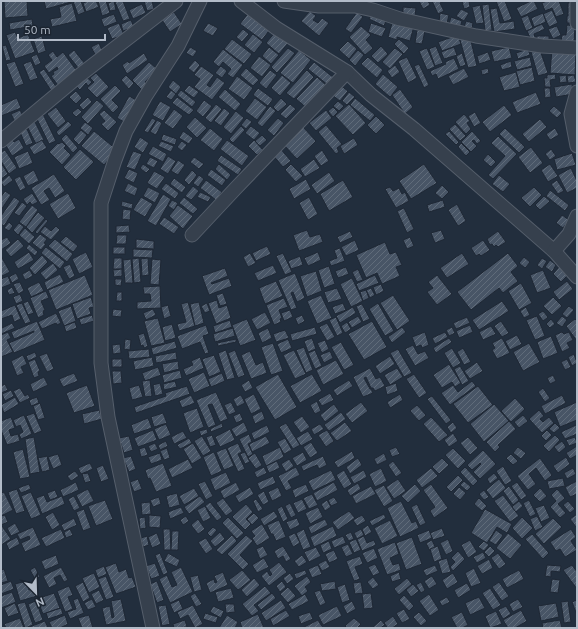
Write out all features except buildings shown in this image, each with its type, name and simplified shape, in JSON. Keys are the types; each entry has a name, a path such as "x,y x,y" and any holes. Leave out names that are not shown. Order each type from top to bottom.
{"street":[{"path":"1,141 80,75 176,1"},
{"path":"153,628 108,417 100,363 101,203 126,131 145,97 178,46 200,1"},
{"path":"242,1 276,28 347,72 371,95 414,129 554,251 577,277"},
{"path":"284,1 319,6 357,4 400,20 476,36 542,46 577,48"},
{"path":"577,1 577,24"},
{"path":"192,235 347,72"},
{"path":"577,92 571,114 577,146"},
{"path":"554,251 569,234 577,216"}]}
